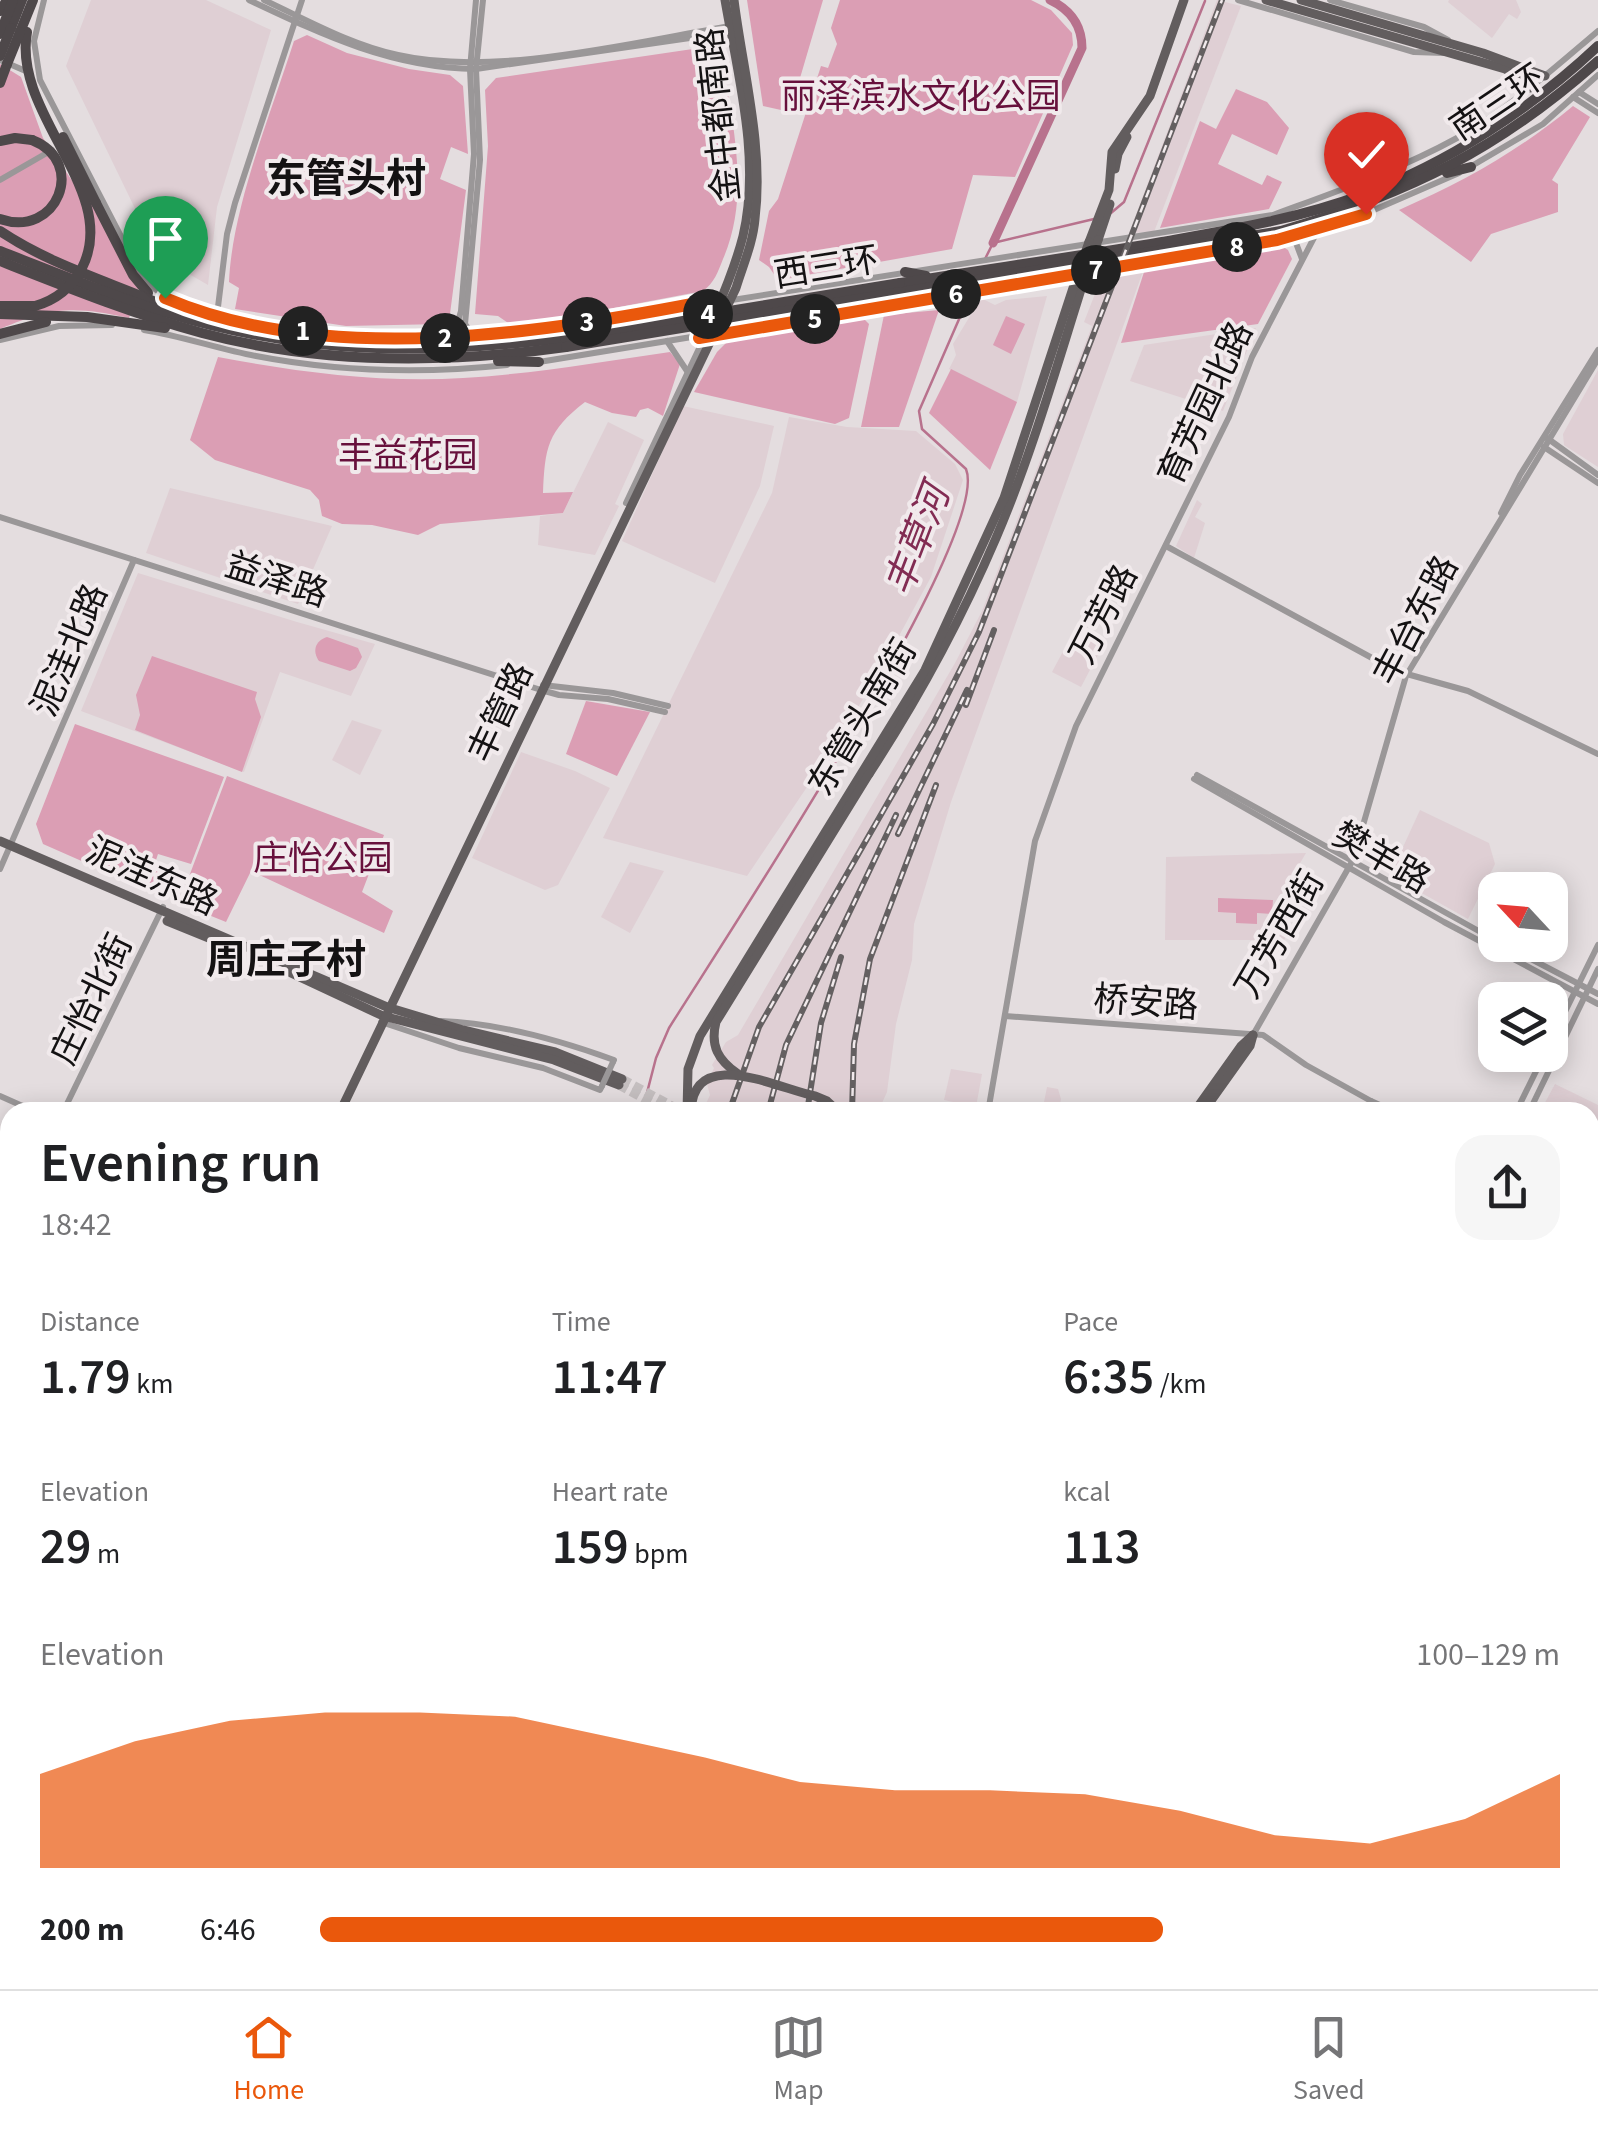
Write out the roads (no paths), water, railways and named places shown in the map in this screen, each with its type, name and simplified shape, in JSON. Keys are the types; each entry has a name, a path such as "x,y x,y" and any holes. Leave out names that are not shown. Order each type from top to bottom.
{"highway":[{"path":"0,10 10,0"},
{"path":"10,0 10,32 34,72 133,275 160,303"},
{"path":"0,83 2,60 22,0"},
{"path":"10,32 38,0"},
{"name":"南三环","path":"1134,251 1277,222 1358,196 1427,167 1522,107 1598,46"},
{"name":"南三环","path":"1134,251 1281,231 1334,215 1426,178 1515,128 1598,61"},
{"path":"0,306 36,306 59,296 74,282 89,254 87,204 39,103 34,72"},
{"path":"0,141 32,140 46,147 58,163 62,180 50,208 36,219 17,223 0,219"},
{"path":"1426,178 1471,167"},
{"path":"1358,196 1386,172"},
{"path":"0,230 55,262 189,314 200,328 187,333 125,320 0,314"},
{"name":"西三环","path":"0,251 200,328"},
{"name":"西三环","path":"0,261 146,316 277,349 338,357 474,354 565,342 902,282 980,275 1134,251"},
{"name":"西三环","path":"902,282 957,283 980,275"},
{"path":"935,298 957,283"},
{"path":"0,337 66,318"},
{"path":"534,331 481,344 474,354 539,362"}],"main road":[{"name":"金中都南路","path":"705,337 743,235 748,185 744,120 725,0"},
{"name":"金中都南路","path":"721,299 752,238 758,186 756,146 734,0"},
{"name":"东管头南街","path":"689,1102 688,1069 700,1036 934,667 997,536 1028,452 1118,154 1150,106 1188,0"},
{"path":"1266,0 1456,50"},
{"path":"1301,0 1545,76"},
{"path":"1508,66 1530,88"},
{"name":"丰管路","path":"343,1102 705,337"},
{"name":"丰管路","path":"541,688 626,504"},
{"name":"东管头南街","path":"738,1074 714,1048 716,1022 866,772"},
{"name":"泥洼东路","path":"5,846 161,912 384,1015 554,1060 620,1082 555,1052 435,1020 384,1015"},
{"name":"万芳西街","path":"1201,1102 1240,1046 1253,1035"},
{"name":"万芳西街","path":"1210,1102 1250,1046 1253,1035"},
{"path":"692,1102 697,1089 711,1078 738,1074 828,1102"}],"street":[{"path":"38,0 34,72 147,282 165,298 217,315 322,334 486,336 721,299 1112,267 1286,238 1415,194 1471,167 1543,124 1598,75"},
{"path":"249,0 387,52 473,66 730,29"},
{"path":"264,0 294,18"},
{"path":"217,315 228,226 302,0"},
{"path":"447,338 456,328 460,311 473,176 473,66 480,0"},
{"path":"1238,0 1414,52 1456,50"},
{"path":"1330,0 1424,27 1456,50"},
{"path":"0,337 59,326 104,324 256,356 345,369 437,372 539,362 728,334 935,298 980,275 1120,241 1273,215 1386,172 1458,137 1530,88 1598,31"},
{"path":"10,32 35,53"},
{"path":"2,60 34,72"},
{"path":"473,66 480,160 465,324 474,334 486,336"},
{"path":"1576,94 1598,104"},
{"path":"1576,94 1598,113"},
{"path":"0,180 71,140"},
{"name":"育芳园北路","path":"1166,546 1234,407 1252,357 1319,228"},
{"path":"1286,238 1296,243 1302,260"},
{"path":"728,334 742,297"},
{"path":"705,337 721,299"},
{"name":"丰管路","path":"626,504 705,337"},
{"path":"667,341 688,372"},
{"name":"丰台东路","path":"1351,862 1406,676 1598,350"},
{"name":"丰台东路","path":"1545,440 1598,359"},
{"path":"1545,440 1598,475"},
{"path":"1545,440 1598,483"},
{"name":"益泽路","path":"0,517 560,695 666,709"},
{"name":"万芳路","path":"990,1102 1036,833 1082,712 1166,546 1406,676 1468,691 1598,754"},
{"name":"泥洼北路","path":"0,868 5,846 134,560"},
{"name":"樊羊路","path":"1196,777 1478,931"},
{"name":"樊羊路","path":"1351,862 1444,922 1577,987"},
{"name":"万芳西街","path":"1253,1035 1351,862"},
{"name":"庄怡北街","path":"68,1102 161,912"},
{"path":"1568,1005 1598,945"},
{"name":"樊羊路","path":"1534,962 1598,1004"},
{"path":"1534,1102 1598,969"},
{"name":"樊羊路","path":"1586,993 1598,994"},
{"path":"384,1015 452,1046 554,1071 600,1090 614,1060 510,1030 474,1022 435,1020"},
{"name":"桥安路","path":"1005,1016 1267,1037 1299,1061 1371,1101"},
{"path":"1521,1102 1536,1072"}],"waterway":[{"path":"993,243 1082,48 1074,19 1050,0"},
{"name":"丰草河","path":"1111,213 1124,202 1205,1"},
{"name":"丰草河","path":"985,259 993,243 1094,219"},
{"name":"丰草河","path":"645,1102 669,1028 846,744 938,574 963,509 966,469 922,429 919,411 970,294"}],"tunnel":[{"path":"622,1079 665,1102"},
{"path":"619,1085 650,1102"}],"railway":[{"path":"733,1102 759,1027 933,724 979,632 1222,0"},
{"path":"966,705 994,630"},
{"path":"898,834 967,690"},
{"path":"852,1102 854,1044 870,959 936,785"},
{"path":"771,1102 786,1045 896,815"},
{"path":"809,1102 821,1023 841,957"}],"district":[{"name":"东管头村","path":"346,178"},
{"name":"周庄子村","path":"286,959"}],"park label":[{"name":"丽泽滨水文化公园","path":"921,96"},
{"name":"丰益花园","path":"408,455"},
{"name":"庄怡公园","path":"323,858"}]}
